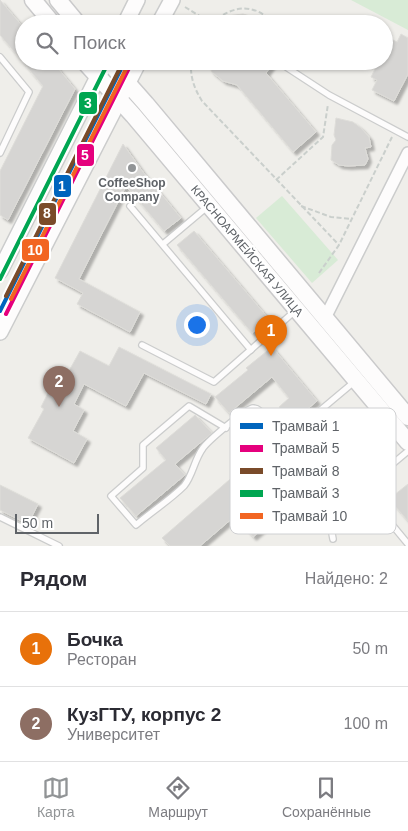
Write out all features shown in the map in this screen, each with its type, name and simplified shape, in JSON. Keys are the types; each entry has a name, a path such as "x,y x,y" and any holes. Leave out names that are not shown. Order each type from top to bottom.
{"main road":[{"path":"33,0 46,15"},
{"path":"58,0 70,15"},
{"name":"КРАСНОАРМЕЙСКАЯ УЛИЦА","path":"92,70 296,310 319,324 356,381 379,408"},
{"name":"КРАСНОАРМЕЙСКАЯ УЛИЦА","path":"116,70 128,83 319,324 408,417"},
{"name":"КРАСНОАРМЕЙСКАЯ УЛИЦА","path":"396,428 408,442"}],"street":[{"path":"130,15 137,0"},
{"path":"168,15 178,4"},
{"path":"2,263 102,70"},
{"path":"0,332 135,70"},
{"path":"319,324 408,153"}],"lane":[{"path":"0,57 29,92 0,153"},
{"path":"291,70 329,95 408,136"},
{"path":"130,206 251,350"},
{"path":"163,244 209,206"},
{"path":"142,345 214,382 296,310"},
{"path":"324,408 356,381"},
{"path":"226,428 189,406 144,445 142,468 111,496 136,525 190,479 198,456 204,446 226,428 230,424"},
{"path":"396,461 408,451"},
{"path":"0,517 59,546"},
{"path":"396,529 408,544"},
{"path":"332,534 333,539"}],"path":[{"path":"178,4 197,15"},
{"path":"224,15 241,8 251,8 264,15"},
{"path":"191,70 192,82 202,101 339,245"},
{"path":"276,180 323,137 329,95"},
{"path":"319,274 339,245 395,130"},
{"path":"299,204 331,216 352,219"}],"green space":[{"path":"351,0 408,0 408,30 393,22 393,15 380,15"},
{"path":"282,196 338,260 312,283 256,218"}],"building":[{"path":"0,0 15,18 15,53 0,35"},
{"path":"401,34 408,38 408,74 394,101 372,90 377,80 371,77 374,70 393,70 393,40 397,42"},
{"path":"30,70 59,70 75,89 8,220 0,215 0,171 43,86"},
{"path":"211,70 268,70 266,73 316,132 293,152 237,85 223,81"},
{"path":"336,118 353,122 369,137 371,147 365,148 368,159 365,165 339,165 331,160 332,145 336,140 334,135"},
{"path":"123,144 143,172 181,218 164,231 126,186 79,279 140,312 130,332 77,304 83,293 55,278"},
{"path":"194,231 269,319 252,333 177,245"},
{"path":"119,347 211,394 206,404 144,373 126,406 84,384 74,404 84,410 73,431 87,439 74,463 28,438 44,409 41,407 53,383 60,387 80,351 109,366"},
{"path":"272,347 317,401 309,408 280,408 289,398 272,377 235,408 230,408 229,413 215,397 248,370 246,368"},
{"path":"195,415 212,433 175,464 185,475 136,516 120,498 166,460 156,448"},
{"path":"230,479 230,520 200,546 170,546 162,538"},
{"path":"408,484 408,521 396,507 396,493"},
{"path":"0,485 38,504 28,524 0,510"}],"tram line":[{"name":"3","path":"0,279 104,70"},
{"name":"8","path":"6,296 119,70"},
{"name":"1","path":"0,311 120,70"},
{"name":"10","path":"11,299 126,70"},
{"name":"5","path":"6,314 128,70"}],"place":[{"name":"CoffeeShop Company","path":"132,168"},
{"name":"Бочка","path":"271,356"},
{"name":"КузГТУ, корпус 2","path":"59,407"}]}
